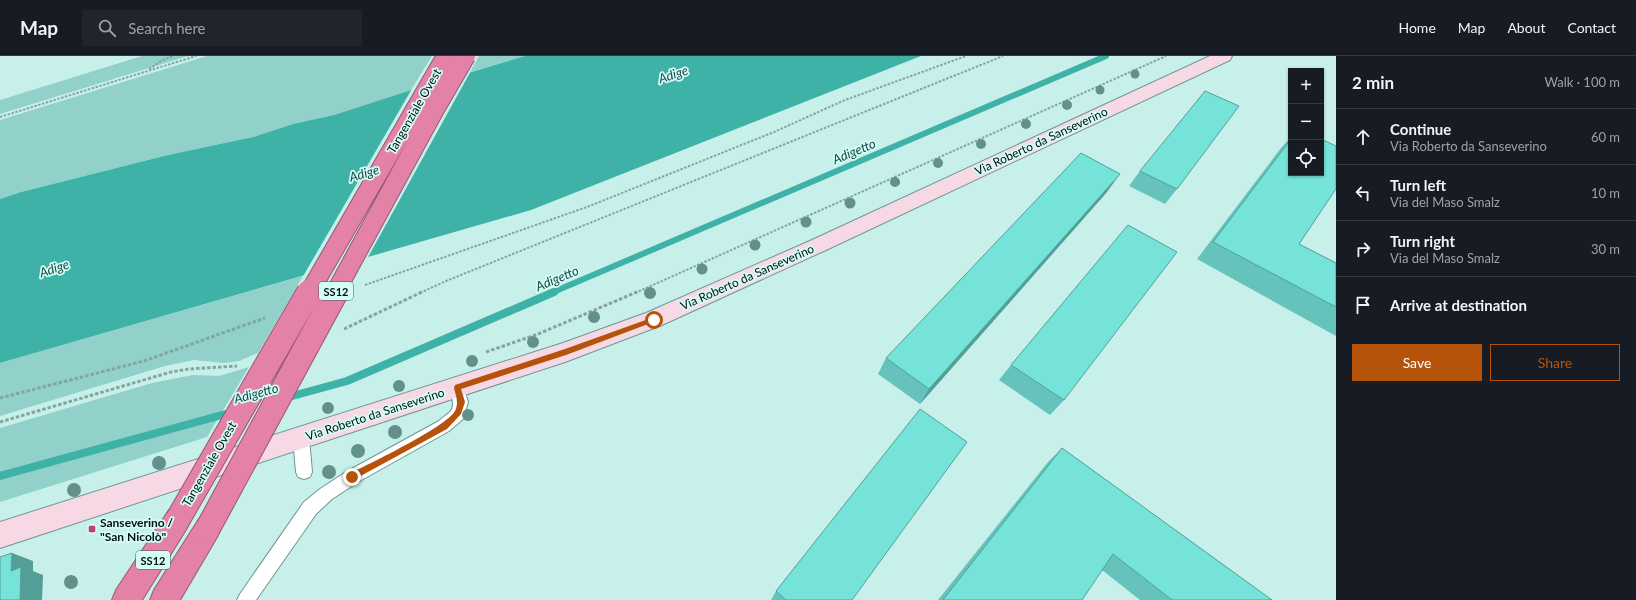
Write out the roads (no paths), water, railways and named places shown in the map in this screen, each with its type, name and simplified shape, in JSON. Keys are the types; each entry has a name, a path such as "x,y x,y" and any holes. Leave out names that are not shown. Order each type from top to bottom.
{"highway":[{"name":"Tangenziale Ovest","path":"126,600 178,519 446,56"},
{"name":"Tangenziale Ovest","path":"169,594 208,528 407,160 466,56"}],"street":[{"name":"Via Roberto da Sanseverino","path":"0,535 458,388 566,352 654,320 1224,56"}],"lane":[{"path":"246,600 310,508 326,494 352,477 444,426 458,414 461,402 458,388"},
{"path":"301,438 304,472"}],"water":[{"name":"Adige","path":"525,56 921,56 531,210 0,363 0,199 21,192 168,155 253,137 293,124 334,115"}],"waterway":[{"name":"Adigetto","path":"551,293 1106,56"},
{"name":"Adigetto","path":"285,398 347,381 554,292"},
{"name":"Adigetto","path":"0,476 233,412"}],"place":[{"name":"Sanseverino / \"San Nicolò\"","path":"92,529"}]}
